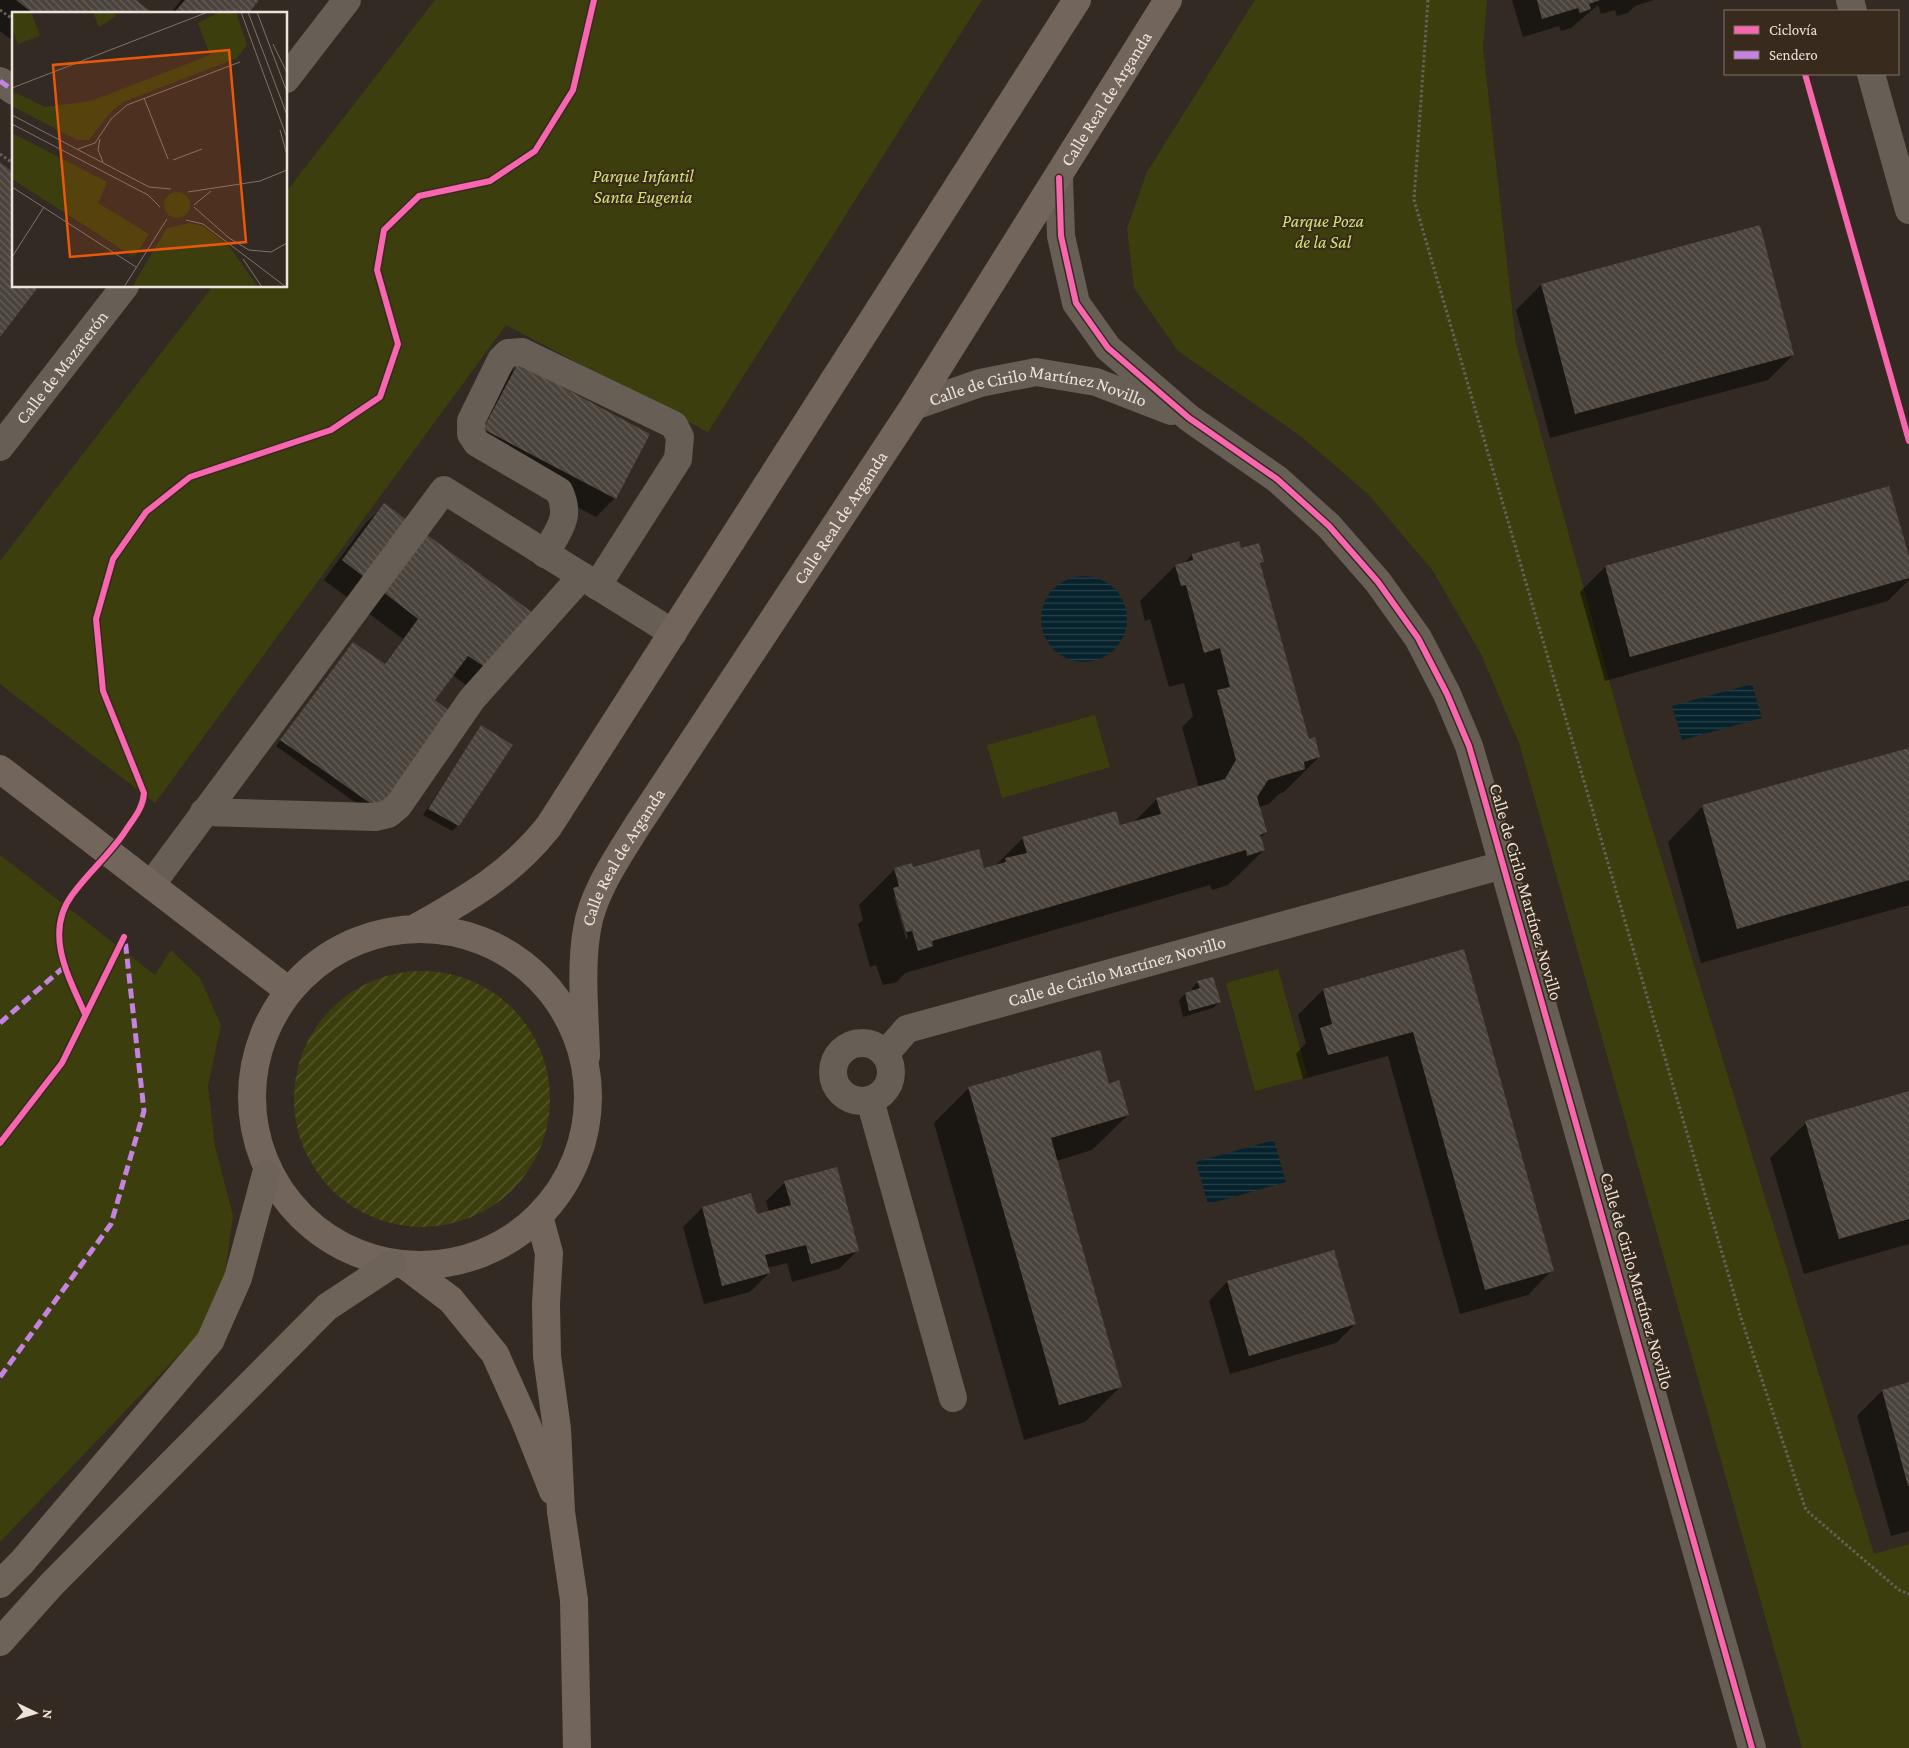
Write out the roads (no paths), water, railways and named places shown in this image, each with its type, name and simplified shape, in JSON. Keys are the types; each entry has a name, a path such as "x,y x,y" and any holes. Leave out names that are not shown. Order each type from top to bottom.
{"highway":[{"path":"0,1584 22,1562 210,1341 238,1278 266,1174"},
{"path":"0,1642 51,1585 327,1307 399,1264"},
{"path":"0,1579 22,1562"}],"main road":[{"path":"419,926 468,933 507,951 542,980 570,1016 586,1056 590,1092 580,1161 540,1216 487,1250 446,1262 399,1264 334,1249 296,1218 266,1174 250,1106 260,1044 289,991 322,962 361,940 419,926 476,894 506,872 530,850 571,793 1076,0"},
{"name":"Calle Real de Arganda","path":"586,1056 584,959 587,928 598,894 637,826 914,406 1059,178 1168,0"},
{"path":"0,768 289,991"},
{"path":"540,1216 549,1253 546,1304 547,1356 557,1429 561,1512 574,1600 577,1748"},
{"path":"399,1264 451,1300 495,1354 526,1423 561,1512"}],"street":[{"path":"288,76 347,0"},
{"path":"1871,75 1909,210"},
{"path":"0,80 12,89"},
{"name":"Calle de Cirilo Martínez Novillo","path":"1059,178 1061,236 1076,303 1108,348 1189,418 1278,479 1329,526 1378,582 1418,638 1447,694 1469,746 1752,1748"},
{"name":"Calle de Mazaterón","path":"0,447 123,288"},
{"path":"204,812 375,817 388,814 398,806 472,699 590,581 678,459 680,437 674,425 522,352 508,353 501,360 471,421 472,434 477,443 559,491 565,503 564,521 545,554"},
{"name":"Calle de Cirilo Martínez Novillo","path":"914,406 980,383 1036,372 1096,382 1189,418"},
{"path":"151,886 444,490 673,633"},
{"name":"Calle de Cirilo Martínez Novillo","path":"885,1054 907,1030 1503,865"},
{"path":"860,1043 869,1044 885,1054 891,1072 890,1081 885,1090 870,1100 860,1101 843,1094 837,1086 834,1068 842,1051 860,1043"},
{"path":"870,1100 953,1398"}],"water":[{"path":"1084,576 1100,579 1108,583 1120,595 1124,603 1127,619 1124,635 1120,643 1108,655 1100,659 1084,662 1068,659 1060,655 1048,643 1044,635 1041,619 1044,603 1048,595 1060,583 1068,579"},
{"path":"1752,684 1762,718 1682,740 1672,706"},
{"path":"1274,1140 1286,1182 1208,1204 1196,1162"}],"park label":[{"name":"Parque Infantil Santa Eugenia","path":"643,186"},
{"name":"Parque Poza de la Sal","path":"1323,231"}]}
